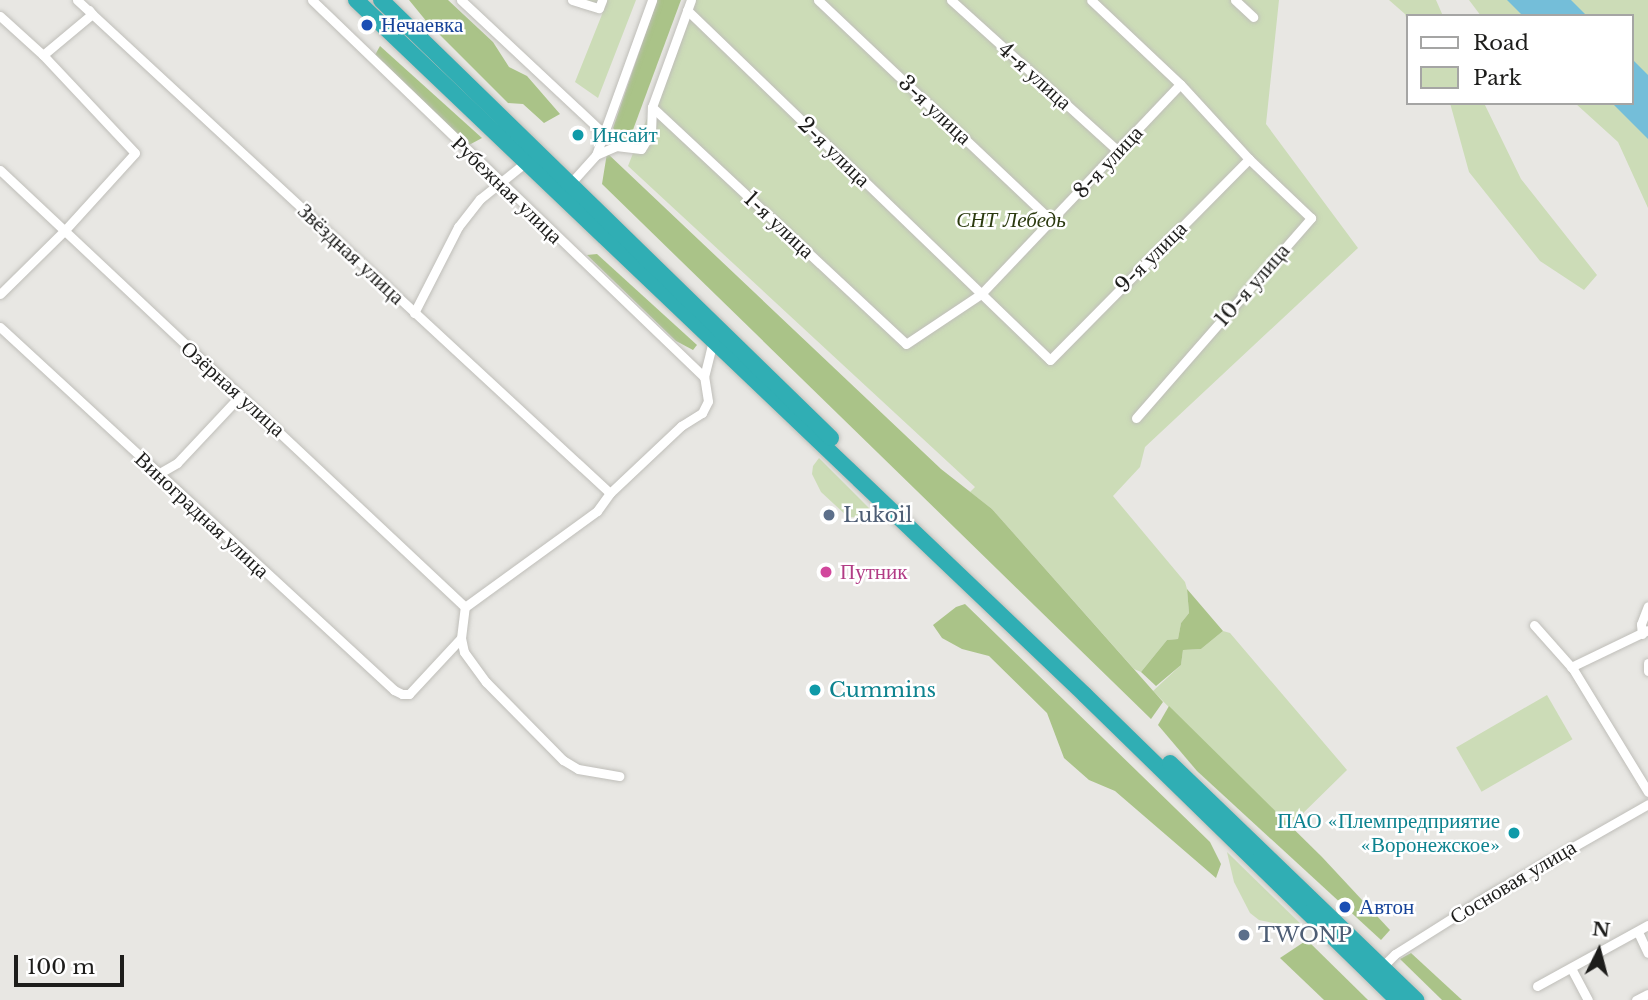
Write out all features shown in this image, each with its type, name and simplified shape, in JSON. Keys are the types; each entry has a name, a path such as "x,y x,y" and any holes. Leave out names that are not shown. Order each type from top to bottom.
{"highway":[{"path":"356,0 931,548 1398,1000"},
{"path":"381,0 569,185 1416,1000"},
{"path":"817,440 819,434 825,436 890,495"},
{"path":"931,548 945,555 1001,606 1003,603"}],"street":[{"name":"Звёздная улица","path":"77,0 610,493"},
{"name":"Звёздная улица","path":"83,0 92,14"},
{"name":"Рубежная улица","path":"312,0 499,183 704,377"},
{"path":"461,0 604,134"},
{"path":"572,0 601,4"},
{"path":"569,185 596,155 652,0"},
{"path":"596,155 616,146 641,149 651,133 652,107 691,0"},
{"name":"3-я улица","path":"818,0 1052,221"},
{"name":"4-я улица","path":"951,0 1118,151"},
{"path":"1091,0 1180,84 1249,159"},
{"path":"1235,0 1253,17"},
{"name":"2-я улица","path":"687,10 981,294"},
{"path":"43,55 92,14"},
{"path":"0,16 43,55 135,153 65,230 0,294"},
{"name":"8-я улица","path":"906,344 981,294 1180,84"},
{"name":"1-я улица","path":"652,107 906,344"},
{"name":"9-я улица","path":"981,294 1050,360 1249,159"},
{"name":"10-я улица","path":"1136,418 1311,218 1249,159"},
{"path":"414,313 458,227 480,199 526,162"},
{"name":"Озёрная улица","path":"0,170 239,397 317,465 465,607"},
{"name":"Виноградная улица","path":"0,327 394,690 409,694 461,638"},
{"path":"619,776 578,769 563,760 486,682 464,652 461,638 465,607 597,510 610,493 681,426 702,413 708,401 704,377 713,341"},
{"path":"158,474 177,463 239,397"},
{"path":"1571,667 1645,632 1641,624 1648,606"},
{"path":"1534,625 1571,667 1648,792"},
{"path":"1648,663 1648,671"},
{"name":"Сосновая улица","path":"1382,967 1395,954 1487,896 1648,804"},
{"path":"1537,986 1648,925"},
{"path":"1638,932 1648,953"},
{"path":"1571,968 1588,1000"},
{"path":"1636,1000 1648,994"}],"green space":[{"path":"409,0 448,0 493,42 509,67 527,76 560,114 544,123 523,104 508,103 427,22"},
{"path":"585,0 636,0 598,98 575,82 605,7"},
{"path":"657,0 681,0 627,146 613,128"},
{"name":"СНТ Лебедь","path":"694,0 1279,0 1266,124 1358,248 1145,447 1140,467 1113,496 1185,582 1187,589 1189,613 1181,623 1178,639 1167,640 1141,672 1134,669 992,509 970,492 975,487 628,166"},
{"path":"1389,0 1436,0 1442,14 1406,14 1406,17"},
{"path":"1469,0 1648,0 1648,208 1618,142 1577,105 1634,105 1634,14 1480,14"},
{"path":"380,46 482,138 469,145 459,138 375,55"},
{"path":"1451,105 1485,105 1521,179 1597,275 1584,290 1540,261 1469,172"},
{"path":"607,153 941,469 992,509 1163,702 1151,719 602,184"},
{"path":"597,254 697,345 693,350 676,341 587,255"},
{"path":"819,458 876,515 869,518 848,517 821,492 812,474 813,466"},
{"path":"1187,589 1223,631 1201,649 1183,650 1181,665 1156,686 1141,672 1167,640 1178,639 1181,623 1189,613"},
{"path":"965,604 1210,842 1221,864 1216,878 1115,791 1089,780 1064,758 1047,713 989,656 962,649 942,638 933,625 956,607"},
{"path":"1223,631 1230,633 1347,770 1292,824 1286,823 1153,691 1181,665 1183,650 1201,649"},
{"path":"1547,695 1572,739 1482,792 1456,748"},
{"path":"1169,706 1322,857 1390,930 1381,940 1197,771 1158,725"},
{"path":"1227,852 1307,930 1259,920 1250,913 1234,882"},
{"path":"1307,940 1368,1000 1324,1000 1280,958"},
{"path":"1411,953 1462,1000 1442,1000 1400,959"}],"water":[{"path":"1507,0 1571,0 1585,14 1521,14"},
{"path":"1634,61 1648,75 1648,139 1614,105 1634,105"}],"place":[{"name":"Нечаевка","path":"367,25"},
{"name":"Инсайт","path":"578,135"},
{"name":"Lukoil","path":"829,515"},
{"name":"Путник","path":"826,572"},
{"name":"Cummins","path":"815,690"},
{"name":"ПАО «Племпредприятие «Воронежское»","path":"1514,833"},
{"name":"Автон","path":"1345,907"},
{"name":"TWONP","path":"1244,935"}]}
